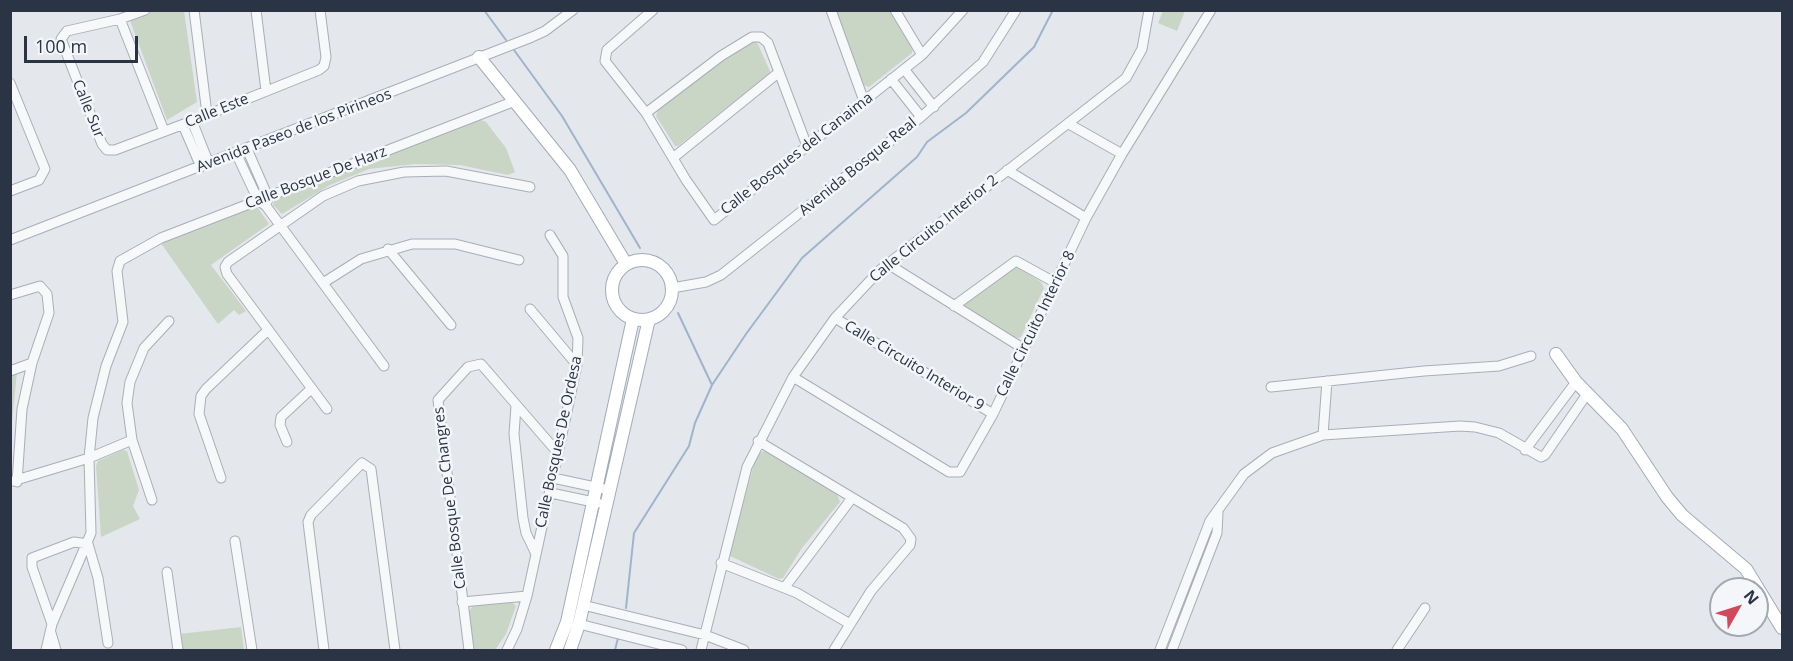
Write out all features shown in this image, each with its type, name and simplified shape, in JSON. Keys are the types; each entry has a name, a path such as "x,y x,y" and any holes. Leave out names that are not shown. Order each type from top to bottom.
{"main road":[{"path":"479,57 570,170 626,264"},
{"path":"643,260 659,265 670,279 672,288 672,296 664,311 649,319 633,319 620,310 612,295 614,277 626,264 643,260"},
{"path":"570,651 583,605 633,319"},
{"path":"603,489 649,319"},
{"path":"1556,354 1576,382 1622,429 1667,498 1682,515 1746,569 1782,628"},
{"path":"556,651 567,622 600,504"},
{"path":"1770,609 1782,620"}],"street":[{"path":"145,10 120,19 164,131"},
{"path":"194,10 207,114"},
{"path":"256,10 266,91"},
{"name":"Calle Este","path":"107,150 115,150 187,123 319,70 324,66 326,57 320,10"},
{"name":"Avenida Paseo de los Pirineos","path":"10,240 205,166 545,31 573,10"},
{"name":"Calle Bosques del Canaima","path":"653,10 607,50 604,57 646,113 714,220 921,55 963,10"},
{"path":"831,10 864,101"},
{"path":"895,10 921,55"},
{"name":"Avenida Bosque Real","path":"672,288 706,282 721,275 934,107 983,62 1016,10"},
{"name":"Calle Circuito Interior 2","path":"701,651 738,495 758,441 793,377 835,318 888,264 1115,88 1133,70 1142,49 1149,10"},
{"name":"Calle Circuito Interior 8","path":"793,377 953,473 962,469 993,414 1086,218 1122,154 1211,10"},
{"name":"Calle Sur","path":"107,150 102,144 61,44 63,34 67,30 120,19"},
{"path":"646,113 698,72 752,38 761,37 768,43 807,146"},
{"path":"904,69 934,107"},
{"path":"673,158 778,73"},
{"path":"891,79 921,117"},
{"path":"10,83 43,164 44,174 39,180 10,191"},
{"name":"Calle Bosque De Harz","path":"89,458 98,392 123,322 117,271 120,261 161,238 264,201 515,101"},
{"path":"187,123 205,166"},
{"path":"1069,124 1122,154"},
{"path":"247,149 264,201"},
{"path":"236,153 280,226 384,366"},
{"path":"1007,170 1086,218"},
{"path":"327,409 226,274 225,267 228,262 339,188 358,182 404,172 460,173 530,187"},
{"name":"Calle Bosques De Ordesa","path":"507,651 518,629 527,596 577,365 578,338 563,297 563,256 550,235"},
{"path":"323,283 362,259 388,249 425,242 447,243 519,260"},
{"path":"388,249 451,326"},
{"path":"954,306 1016,261 1056,283"},
{"path":"888,264 1024,348"},
{"path":"10,295 35,286 42,288 47,294 50,313 32,363 21,419 14,481 89,458 132,440"},
{"path":"530,309 577,365"},
{"name":"Calle Circuito Interior 9","path":"835,318 993,414"},
{"path":"152,500 132,440 127,410 130,382 144,348 169,321"},
{"path":"220,478 199,414 201,396 267,331"},
{"path":"1271,387 1498,366 1531,356"},
{"path":"10,371 32,363"},
{"name":"Calle Bosque De Changres","path":"469,651 437,405 444,392 468,367 477,363 484,366 516,406"},
{"path":"1323,435 1327,381"},
{"path":"1525,450 1576,382"},
{"path":"287,442 280,425 281,417 311,389"},
{"path":"1160,651 1207,527 1233,488 1255,465 1289,446 1323,435 1475,427 1499,433 1535,456 1543,456 1587,394"},
{"path":"516,406 558,453"},
{"path":"516,406 514,434 526,534 536,554"},
{"path":"1545,421 1560,433"},
{"path":"758,441 903,528 911,539 910,545 871,591 834,651"},
{"path":"46,651 52,628 88,544 92,520 89,458"},
{"path":"324,651 308,522 310,515 362,463 371,469 395,651"},
{"path":"553,478 603,489"},
{"path":"551,493 600,504"},
{"path":"785,587 852,498"},
{"path":"1172,651 1213,544 1218,525 1218,513"},
{"path":"235,541 252,651"},
{"path":"56,651 52,628 32,567 32,558 74,542 88,544"},
{"path":"88,544 98,578 108,643"},
{"path":"721,563 785,587 850,624"},
{"path":"167,572 178,651"},
{"path":"462,602 527,596"},
{"path":"583,605 705,635 744,651"},
{"path":"1397,651 1425,608"},
{"path":"579,624 682,651"}],"green space":[{"path":"147,11 184,11 197,102 167,120 129,18"},
{"path":"834,11 890,11 913,49 912,53 869,87 863,85"},
{"path":"1163,11 1185,11 1177,31 1158,23"},
{"path":"756,40 770,71 769,74 678,146 675,146 656,116 658,110 717,59"},
{"path":"478,119 486,122 506,148 515,172 508,175 460,165 415,164 369,169 330,185 282,214 273,205 274,200 279,197"},
{"path":"256,205 269,224 211,265 246,311 239,315 234,310 218,324 160,242"},
{"path":"1016,266 1041,282 1044,288 1021,337 1016,338 965,306 965,303"},
{"path":"17,372 11,431 11,375"},
{"path":"123,450 127,451 139,490 133,506 140,519 101,537 96,466 98,461"},
{"path":"765,451 837,494 840,502 802,548 783,578 779,579 728,555 757,454"},
{"path":"510,600 516,606 506,634 495,650 473,650 468,612 473,606"},
{"path":"241,627 244,650 181,650 179,634"}],"waterway":[{"path":"484,10 506,40"},
{"path":"626,608 634,533 689,446 695,423 712,385 746,334 802,258 917,157 927,142 966,113 1034,47 1053,10"},
{"path":"514,50 562,116 640,248"},
{"path":"678,313 712,385"},
{"path":"615,650 618,638"}]}
